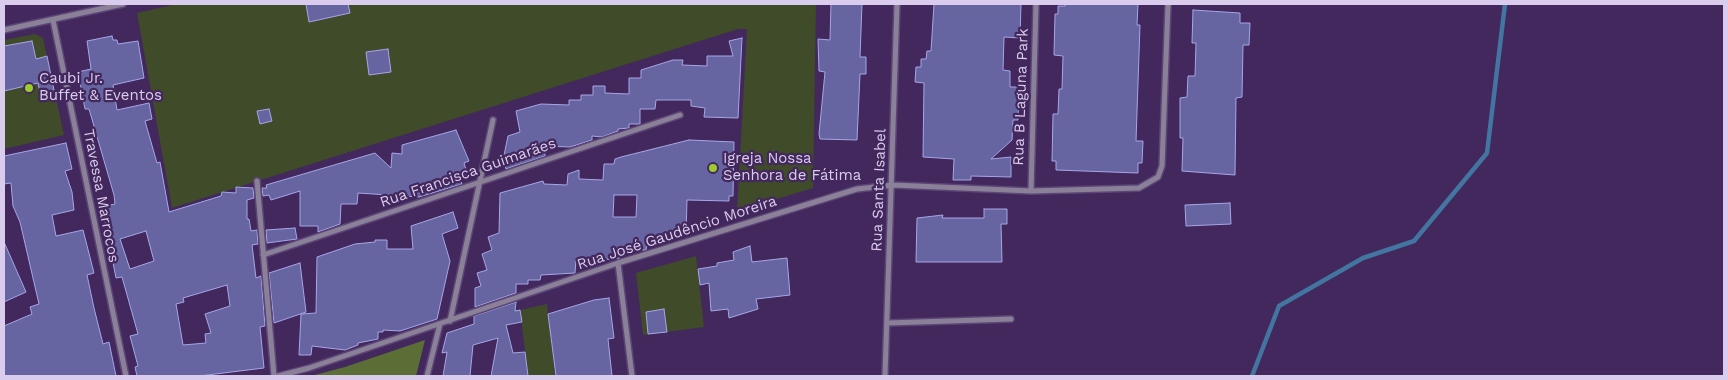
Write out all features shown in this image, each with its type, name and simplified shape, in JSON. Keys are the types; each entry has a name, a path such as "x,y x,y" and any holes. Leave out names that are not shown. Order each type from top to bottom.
{"street":[{"path":"4,30 123,4"},
{"name":"Rua Santa Isabel","path":"885,376 893,185 897,4"},
{"name":"Rua B Laguna Park","path":"1031,191 1036,4"},
{"name":"Rua José Gaudêncio Moreira","path":"276,376 309,368 618,263 858,189 893,185 1031,191 1140,188 1158,176 1162,166 1168,4"},
{"name":"Travessa Marrocos","path":"53,20 126,376"},
{"name":"Rua Francisca Guimarães","path":"263,255 680,114"},
{"path":"450,321 493,120"},
{"path":"257,181 276,376"},
{"path":"618,263 632,376"},
{"path":"887,323 1011,320"},
{"path":"427,376 440,324"}],"green space":[{"path":"176,4 816,4 813,188 737,211 747,29 738,29 172,208 137,13"},
{"name":"Caubi Jr. Buffet & Eventos","path":"35,34 43,38 64,135 4,149 4,40"},
{"path":"696,256 704,327 643,335 636,273"},
{"path":"547,304 555,376 528,376 520,310"},
{"path":"425,340 416,376 311,376 345,367"}],"building":[{"path":"306,4 348,4 350,13 309,22"},
{"path":"831,4 862,4 860,57 866,57 866,74 860,74 857,140 820,139 819,134 825,72 819,71 818,39 830,40"},
{"path":"934,4 1021,4 1020,38 1004,37 1003,70 1010,71 1010,87 1019,87 1018,120 1013,120 1012,140 991,159 1011,157 1011,177 971,176 971,180 953,180 954,159 923,157 924,83 915,82 916,67 921,67 921,59 926,59 927,51 931,51"},
{"path":"1065,4 1138,4 1137,25 1140,25 1136,141 1143,141 1142,163 1138,163 1138,173 1056,170 1056,161 1052,161 1053,114 1058,114 1059,89 1062,89 1063,56 1054,55 1055,14 1058,14 1058,6 1065,6"},
{"path":"1193,10 1240,13 1240,23 1250,23 1249,45 1243,45 1242,97 1236,98 1235,175 1182,171 1183,138 1180,138 1180,98 1187,97 1188,76 1195,76 1196,43 1192,43"},
{"path":"112,36 113,40 117,40 118,44 138,41 144,78 113,85 117,110 149,103 152,119 145,121 157,163 160,162 169,212 221,196 222,192 236,193 236,187 253,188 254,198 247,200 247,219 249,219 251,231 257,230 258,244 252,245 256,278 261,276 265,326 260,327 264,368 199,376 137,376 135,367 138,366 130,336 138,334 122,277 116,278 102,207 115,204 114,195 89,109 85,109 78,72 91,69 87,41","holes":["146,231 154,261 130,269 120,239","227,285 230,306 205,314 211,333 205,334 206,343 183,345 176,304 184,302 183,298"]},
{"path":"742,38 738,118 704,117 705,108 691,106 691,100 656,100 655,109 640,109 640,124 629,124 629,128 618,129 618,131 602,137 592,136 592,140 570,147 545,146 545,156 506,169 503,160 508,136 520,132 516,111 541,104 569,105 569,100 581,100 581,95 593,95 593,86 605,86 605,93 629,94 629,78 641,78 641,70 673,60 683,60 682,65 707,66 707,56 733,56 729,41"},
{"path":"32,41 36,59 47,56 54,90 40,93 38,83 4,91 4,46"},
{"path":"388,49 391,72 369,75 366,52"},
{"path":"269,109 272,121 260,124 257,111"},
{"path":"456,130 469,161 464,163 468,176 460,178 462,184 419,197 358,193 357,204 341,204 340,224 318,232 318,226 300,226 300,191 271,200 269,195 263,196 262,188 267,188 266,185 375,153 391,168 392,153 402,154 402,145"},
{"path":"689,140 734,142 733,196 729,196 729,201 687,200 686,235 670,235 670,240 659,240 658,243 647,244 646,250 623,250 623,257 616,259 576,260 575,273 541,275 540,280 528,280 528,284 516,284 516,293 475,307 475,288 481,286 477,273 487,270 482,254 492,250 488,237 499,233 500,193 543,181 544,184 567,185 568,174 579,170 579,179 603,180 604,164 614,164 615,159","holes":["614,195 637,195 636,217 613,217"]},
{"path":"66,143 72,169 65,171 72,192 74,210 52,215 56,236 83,230 94,273 87,275 94,308 103,344 109,342 116,376 4,376 4,326 32,314 30,307 39,304 20,222 13,206 11,183 4,184 4,156"},
{"path":"1230,203 1231,224 1186,226 1185,205"},
{"path":"984,209 1007,209 1007,224 1001,224 1002,262 916,262 917,218 943,215 942,218 984,218"},
{"path":"453,212 458,228 442,234 450,261 437,319 400,331 383,330 383,332 378,332 378,339 358,343 358,345 345,350 312,346 311,355 299,355 301,314 316,313 317,257 355,244 375,242 375,240 387,240 387,249 413,249 411,226"},
{"path":"295,228 297,239 267,243 266,230"},
{"path":"4,242 26,292 4,302"},
{"path":"750,246 752,262 787,258 790,295 756,299 758,309 729,318 728,309 711,311 709,283 700,285 698,269 717,266 717,263 734,260 733,252"},
{"path":"300,263 306,312 274,323 269,273"},
{"path":"609,298 614,338 608,339 612,376 556,376 548,314 594,300"},
{"path":"516,302 515,311 520,310 522,322 506,325 513,353 525,352 528,376 491,376 498,338 473,345 470,376 443,376 447,352 442,353 447,333 474,324 474,316"},
{"path":"664,309 667,332 648,334 646,312"}],"waterway":[{"path":"1252,376 1279,306 1363,258 1414,241 1487,153 1505,4"}],"place":[{"name":"Caubi Jr. Buffet & Eventos","path":"29,88"},
{"name":"Igreja Nossa Senhora de Fátima","path":"713,168"}]}
